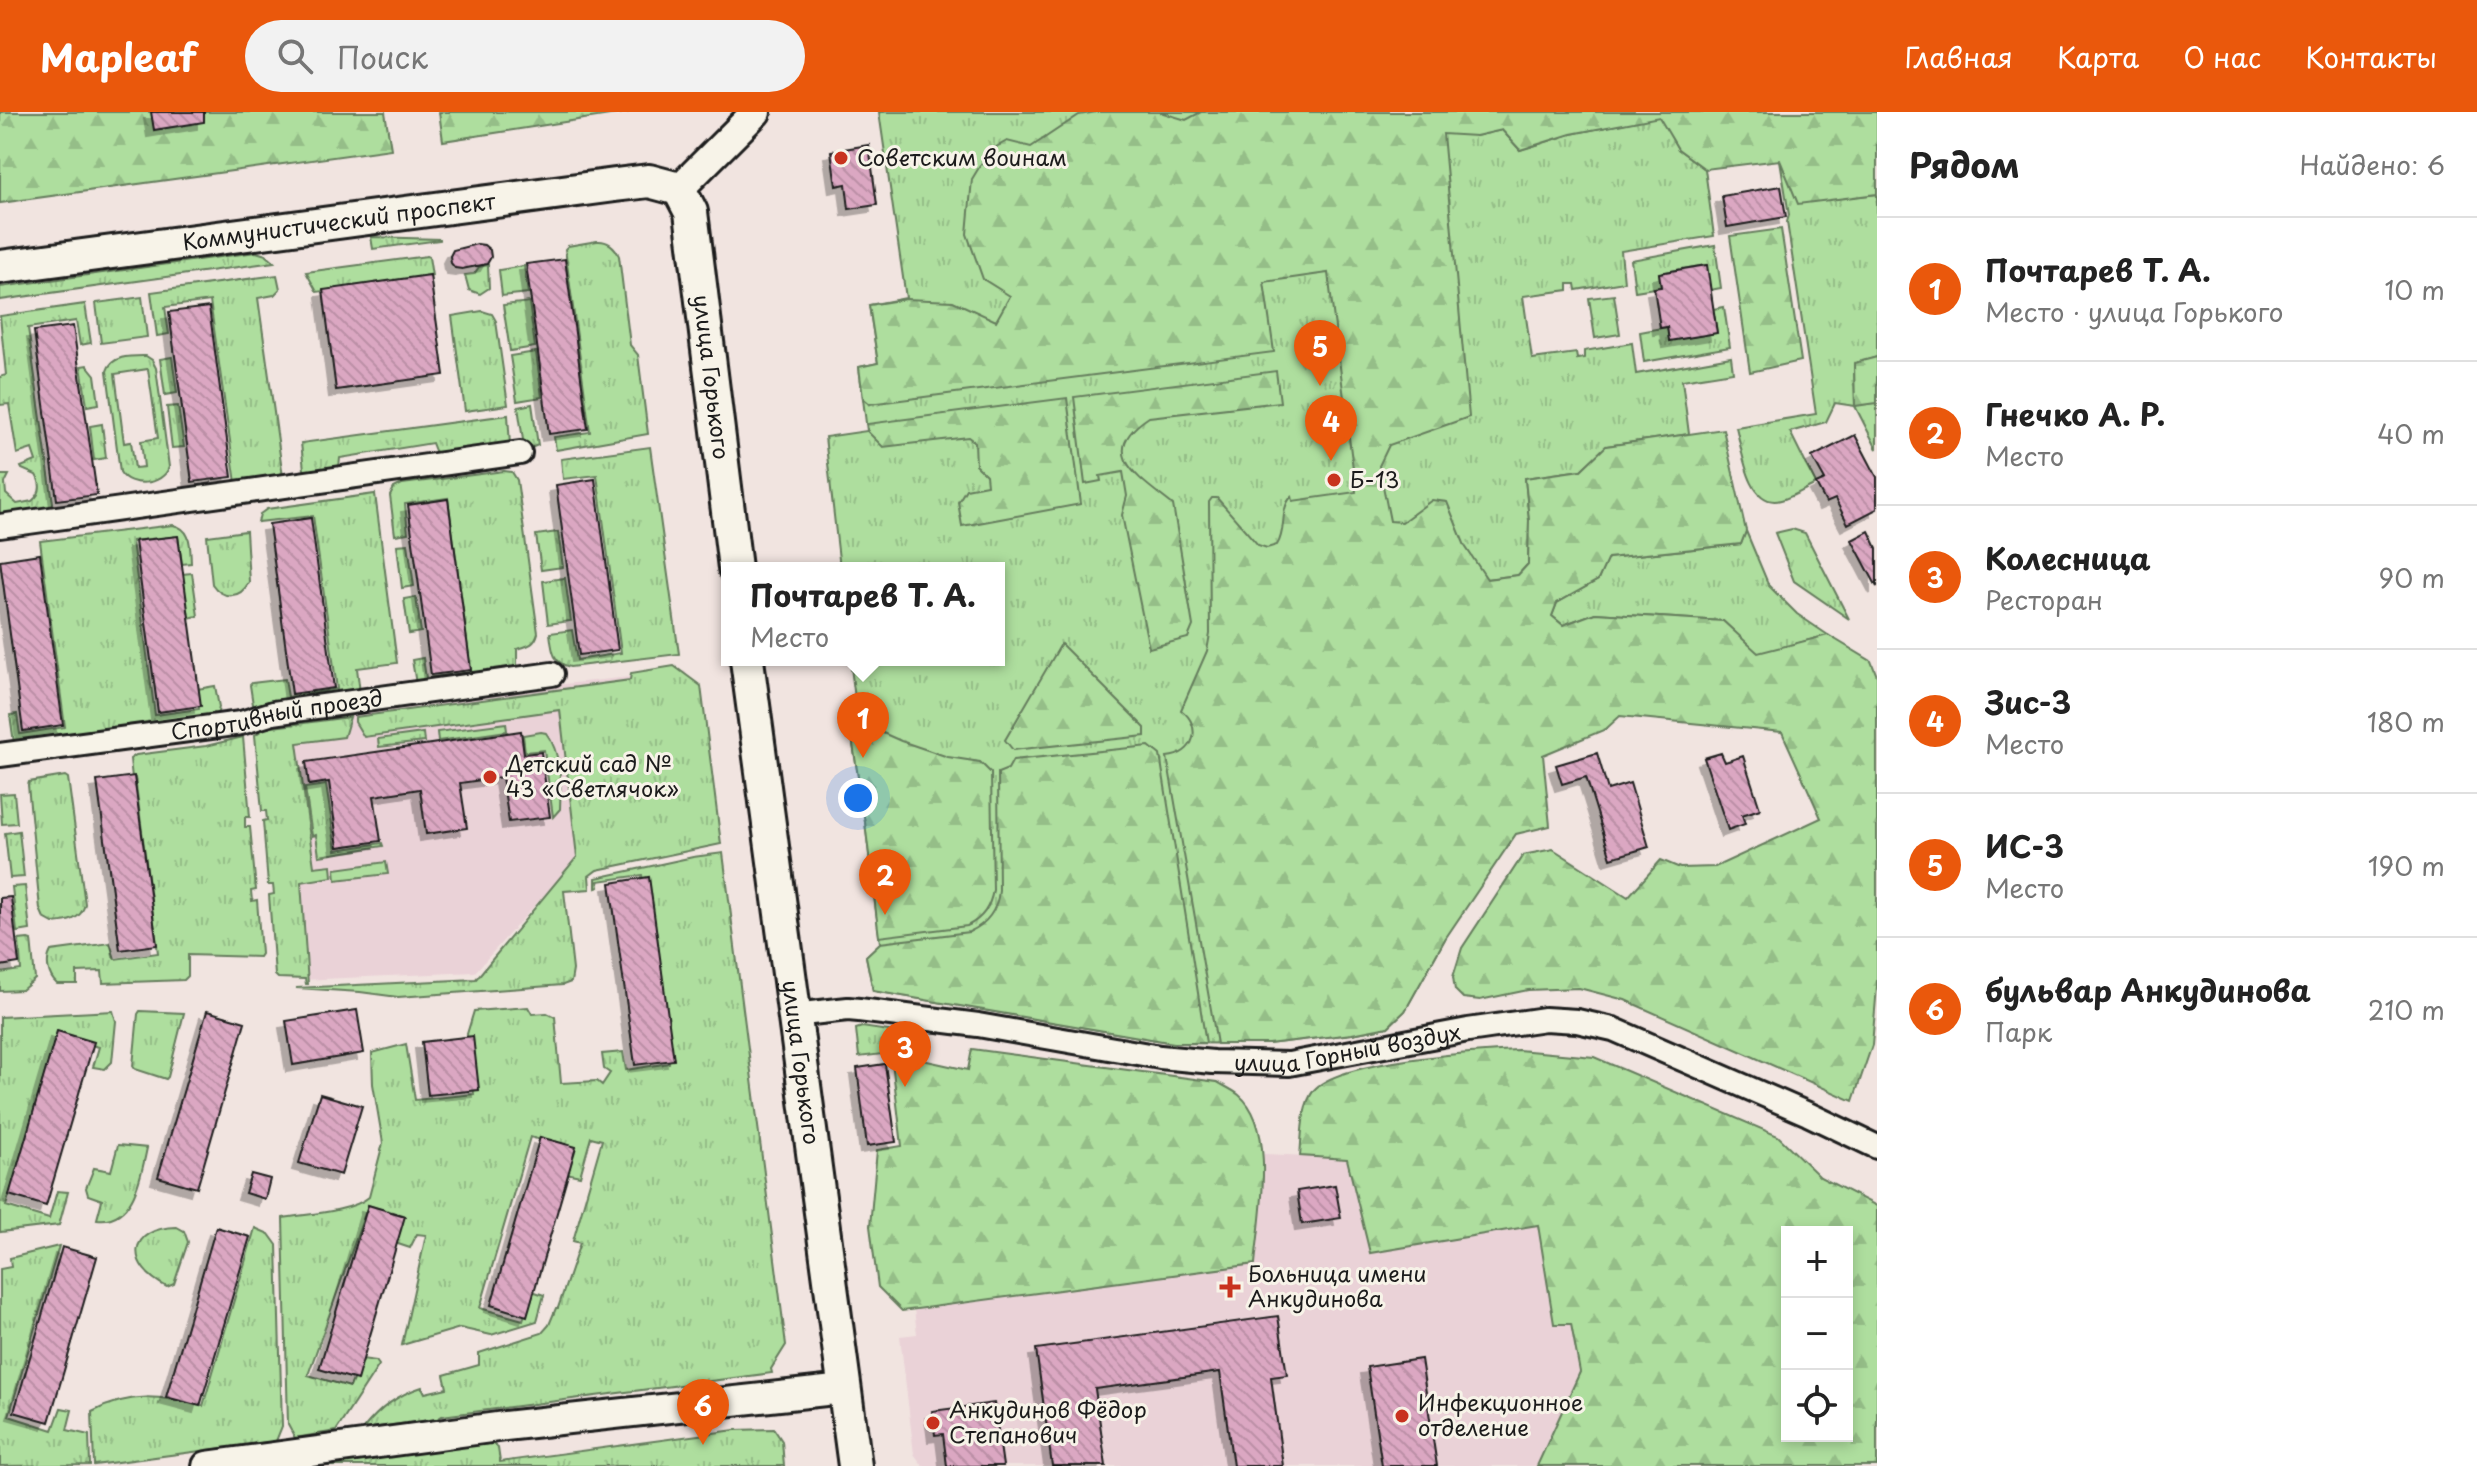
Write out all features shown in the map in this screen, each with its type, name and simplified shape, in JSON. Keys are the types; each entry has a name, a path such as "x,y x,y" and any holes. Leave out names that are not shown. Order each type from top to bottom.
{"main road":[{"name":"Коммунистический проспект","path":"0,267 649,181 679,189"},
{"name":"улица Горького","path":"679,189 691,212 734,562"},
{"name":"улица Горького","path":"748,666 855,1466"}],"street":[{"path":"679,189 756,112"},
{"path":"0,526 520,453"},
{"name":"Спортивный проезд","path":"0,755 241,723 273,713 552,674"},
{"name":"улица Горный воздух","path":"793,1015 859,1010 978,1025 1160,1057 1289,1064 1468,1030 1545,1019 1577,1021 1613,1029 1877,1147"},
{"path":"207,1466 505,1426 844,1389"}],"shaded area":[{"name":"Детский сад № 43 «Светлячок»","path":"686,671 709,828 589,845 475,972 301,980 272,726 555,685"},
{"name":"Больница имени Анкудинова","path":"1265,1154 1347,1158 1370,1253 1538,1225 1554,1324 1571,1324 1580,1372 1537,1466 923,1466 914,1454 900,1336 917,1334 904,1225"}],"green space":[{"path":"0,112 385,112 391,149 0,203"},
{"path":"439,112 629,112 443,141"},
{"path":"879,112 1440,112 1476,136 1502,130 1520,150 1571,134 1660,116 1678,149 1705,169 1714,236 1621,251 1624,282 1576,290 1575,284 1568,284 1568,290 1523,296 1532,359 1576,353 1577,359 1584,358 1584,351 1632,343 1636,374 1731,357 1733,372 1682,380 1689,434 1607,446 1581,470 1525,478 1529,520 1528,564 1518,575 1486,579 1445,939 1405,1011 1388,1027 1268,1044 1174,1043 873,991 866,956 880,943 849,718 856,706 851,666 1005,666 1005,562 839,562 825,437 867,431 859,367 878,363 869,305 906,298"},
{"path":"1160,112 1186,120 1201,112 1877,112 1877,194 1798,204 1780,160 1705,169 1678,149 1659,117 1571,134 1520,150 1502,130 1476,136 1443,134 1469,417 1389,445 1379,466 1390,521 1402,522 1432,500 1447,502 1465,546 1487,579 1518,575 1528,564 1529,520 1525,478 1581,470 1606,446 1723,429 1746,531 1741,544 1608,558 1598,580 1557,603 1552,616 1563,625 1595,613 1723,621 1758,653 1828,635 1871,661 1877,676 1877,987 1872,1045 1853,1101 1625,1000 1579,988 1528,990 1480,1000 1463,998 1455,990 1453,977 1462,948 1523,855 1553,849 1628,897 1661,860 1680,868 1715,867 1821,818 1782,732 1620,716 1606,729 1543,755 1550,826 1516,834 1445,939 1405,1011 1388,1027 1268,1044 1217,1044 1167,757 1184,751 1193,739 1192,724 1181,710 1207,651 1210,634 1209,502 1217,498 1258,545 1267,548 1277,545 1280,539 1286,507 1292,496 1293,501 1356,492 1328,273 1264,282 1274,352 870,404 863,398 859,367 878,363 869,305 906,299 953,301 996,321 1010,296 983,279 967,234 972,179 989,151 1007,141 1031,147 1079,115"},
{"path":"1780,160 1799,203 1877,194 1877,357 1854,364 1855,405 1877,403 1877,449 1855,406 1835,403 1826,422 1790,432 1816,484 1785,499 1770,500 1761,495 1748,475 1736,427 1816,414"},
{"path":"1781,229 1801,361 1750,372 1730,236"},
{"path":"371,237 440,239 440,240 373,249"},
{"path":"597,241 610,244 619,256 630,345 638,355 648,434 556,450 554,437 590,432 565,249"},
{"path":"1715,245 1721,288 1710,290 1706,265 1659,273 1661,287 1635,291 1631,260"},
{"path":"256,252 274,262 0,300 0,287"},
{"path":"427,256 432,276 317,292 306,272"},
{"path":"488,265 489,288 480,294 469,290 465,275 474,274 479,267"},
{"path":"524,266 528,293 502,296 499,270"},
{"path":"277,275 280,289 274,295 258,298 284,484 237,490 210,301 165,307 169,334 157,336 151,292"},
{"path":"1614,295 1620,334 1595,338 1589,298"},
{"path":"142,297 147,337 101,343 96,303"},
{"path":"529,302 535,347 510,351 503,305"},
{"path":"85,304 91,343 80,345 76,321 28,328 54,510 0,515 0,475 9,475 5,483 6,494 17,504 32,501 40,486 36,475 21,467 36,461 32,449 17,454 9,404 0,405 0,377 6,375 0,316"},
{"path":"1724,307 1730,347 1644,362 1640,332 1667,327 1670,340 1717,333 1713,309"},
{"path":"482,311 492,314 496,321 508,405 465,411 452,316"},
{"path":"536,352 542,397 517,401 510,356"},
{"path":"146,356 156,368 169,467 160,478 146,483 131,481 120,472 107,371 118,359","holes":["148,369 158,438 141,441 144,467 135,468 131,442 124,443 115,374"]},
{"path":"172,357 177,393 165,395 160,359"},
{"path":"1877,357 1877,403 1855,406 1854,363"},
{"path":"87,365 95,375 99,404 87,406 81,366"},
{"path":"1276,371 1280,402 1149,417 1133,430 1125,442 1124,454 1128,465 1173,505 1193,626 1188,638 1149,648 1122,515 1127,496 1123,472 1100,476 1101,481 1085,484 1074,397"},
{"path":"1067,398 1081,504 962,526 958,502 966,489 987,485 986,475 976,465 975,442 968,437 883,447 868,432 867,424"},
{"path":"532,404 538,445 533,447 523,440 518,407"},
{"path":"178,406 184,447 172,448 167,407"},
{"path":"508,415 510,445 437,456 432,443 340,458 339,468 305,478 301,443"},
{"path":"102,424 106,458 94,460 90,426"},
{"path":"650,447 679,654 570,667 564,665 554,654 550,633 572,630 577,660 621,653 597,475 563,479 561,459"},
{"path":"512,472 517,480 537,637 530,644 517,649 517,670 416,684 412,660 423,658 426,678 471,672 448,498 405,504 408,533 395,535 390,496 394,488 402,484"},
{"path":"375,494 397,663 357,668 360,693 254,711 252,683 285,679 288,697 337,689 313,516 258,522 260,514 267,509"},
{"path":"173,525 187,534 191,563 182,564 178,536 132,541 155,715 199,709 197,689 215,686 219,707 217,717 14,743 10,715 17,714 20,734 65,727 40,541"},
{"path":"1792,529 1805,533 1849,619 1794,581 1775,533"},
{"path":"246,531 249,582 241,592 226,595 212,584 207,536"},
{"path":"1746,531 1769,586 1797,614 1828,635 1758,654 1723,621 1595,613 1563,625 1552,616 1557,603 1598,580 1607,558 1741,544"},
{"path":"558,532 563,567 541,570 536,535"},
{"path":"408,544 414,586 402,588 397,545"},
{"path":"192,573 198,616 188,618 182,574"},
{"path":"565,578 571,621 548,624 543,581"},
{"path":"416,597 421,632 409,634 404,599"},
{"path":"1061,644 1145,728 1145,736 1013,750 1005,740"},
{"path":"674,666 701,686 721,844 597,870 589,876 590,889 564,891 573,970 571,982 398,997 296,988 476,979 577,857 560,710 364,737 355,717 630,680 631,673"},
{"path":"350,717 344,737 297,743 314,867 331,865 332,877 301,882 308,984 305,979 278,978 275,975 269,895 274,894 273,885 268,885 263,821 267,820 266,811 262,811 255,735 265,728"},
{"path":"849,718 948,757 980,762 991,773 993,890 985,911 973,923 879,937"},
{"path":"506,723 507,731 438,741 437,732"},
{"path":"423,733 424,742 379,747 378,739"},
{"path":"546,733 551,741 559,770 560,809 553,817 544,750 525,752 523,735"},
{"path":"243,737 250,817 245,817 245,827 250,827 256,890 251,891 252,901 257,900 259,957 188,955 188,976 184,980 103,983 102,971 77,972 77,984 57,984 48,968 51,951 110,943 115,959 158,953 130,759 136,755 206,746"},
{"path":"1149,746 1160,755 1206,1043 1174,1043 873,991 866,956 880,943 969,932 986,921 993,910 999,891 998,773 1008,769 1013,760"},
{"path":"68,778 85,904 73,919 53,923 44,918 40,909 28,785 29,782"},
{"path":"326,785 336,850 382,843 383,846 319,856 316,835 312,836 305,788"},
{"path":"14,793 17,823 2,824 0,794"},
{"path":"19,831 24,877 10,878 5,833"},
{"path":"723,853 786,1345 771,1369 772,1373 363,1429 397,1398 422,1387 425,1393 447,1388 444,1375 479,1365 479,1353 542,1333 549,1325 558,1308 580,1243 573,1241 602,1140 591,1137 580,1176 566,1173 573,1149 530,1137 480,1308 523,1320 532,1291 544,1295 537,1321 491,1335 460,1328 402,1345 426,1235 417,1234 410,1248 395,1243 402,1216 368,1205 308,1375 350,1387 362,1359 376,1361 379,1365 336,1431 295,1438 288,1425 283,1218 340,1209 369,1197 383,1143 373,1084 372,1053 406,1044 415,1100 474,1094 467,1034 474,1011 528,1007 532,1014 547,1013 555,1017 561,1083 597,1081 602,1085 610,1073 604,1069 602,1054 623,1052 626,1070 669,1063 642,875 598,881 599,887 596,888 596,878"},
{"path":"386,862 388,874 336,880 335,869"},
{"path":"25,886 30,930 17,932 12,887"},
{"path":"19,940 31,940 35,979 22,990 0,991 0,973 21,970"},
{"path":"113,1011 116,1021 112,1062 105,1069 93,1067 99,1047 56,1036 6,1206 49,1219 57,1191 68,1192 59,1225 0,1232 0,1017"},
{"path":"140,1011 184,1013 166,1079 133,1066"},
{"path":"856,1029 889,1031 891,1053 859,1057"},
{"path":"972,1049 1217,1082 1237,1093 1251,1110 1259,1129 1262,1151 1262,1199 1255,1264 902,1311 878,1287 870,1226 877,1150 902,1146 891,1053 968,1070"},
{"path":"1518,1050 1594,1057 1778,1136 1820,1177 1877,1206 1877,1466 1537,1466 1580,1372 1571,1324 1554,1324 1538,1225 1370,1253 1347,1159 1300,1156 1303,1122 1314,1090 1351,1071 1442,1056"},
{"path":"118,1145 147,1148 142,1171 134,1196 120,1214 97,1219 102,1200 88,1195 86,1188 94,1168 111,1171"},
{"path":"177,1227 184,1231 188,1242 174,1284 167,1287 144,1269 138,1250 148,1234"},
{"path":"255,1228 269,1234 277,1245 282,1426 276,1441 94,1465 92,1412 120,1401 147,1397 203,1406"},
{"path":"59,1246 9,1416 53,1430 61,1408 72,1410 67,1430 89,1435 90,1465 0,1466 0,1269 11,1267 10,1258"},
{"path":"774,1429 782,1441 784,1466 308,1466 489,1441 498,1448 500,1462 735,1430"}],"building":[{"path":"151,112 204,112 204,122 154,130"},
{"path":"869,145 877,205 849,209 846,184 836,186 831,151"},
{"path":"1781,186 1786,217 1727,227 1722,196"},
{"path":"477,244 490,250 491,257 487,264 455,268 450,256 453,250"},
{"path":"565,259 588,429 549,434 526,264"},
{"path":"1707,265 1717,333 1669,341 1667,327 1660,328 1654,288 1661,287 1659,273"},
{"path":"430,275 444,375 336,390 323,290"},
{"path":"209,307 232,477 192,482 169,312"},
{"path":"73,326 97,495 57,500 34,331"},
{"path":"1855,435 1877,477 1877,509 1848,524 1835,499 1826,503 1816,484 1825,480 1812,457"},
{"path":"595,479 618,650 579,655 556,485"},
{"path":"448,499 471,670 431,675 408,505"},
{"path":"311,518 334,688 292,694 269,524"},
{"path":"1869,531 1877,548 1877,587 1852,540"},
{"path":"178,536 201,706 158,712 135,541"},
{"path":"40,554 63,725 23,731 0,560"},
{"path":"521,731 524,754 541,752 550,817 509,822 502,777 460,783 467,828 426,834 420,789 374,796 381,841 338,847 329,782 309,785 306,762"},
{"path":"1597,753 1608,790 1630,783 1649,847 1611,858 1586,777 1562,784 1556,765"},
{"path":"1721,753 1725,762 1743,756 1760,809 1742,815 1745,824 1728,830 1704,758"},
{"path":"134,776 157,945 120,950 97,781"},
{"path":"649,877 674,1060 635,1065 610,883"},
{"path":"11,897 19,963 0,966 0,898"},
{"path":"357,1010 364,1053 293,1065 286,1021"},
{"path":"207,1011 245,1022 197,1188 158,1177"},
{"path":"57,1031 94,1042 46,1206 9,1195"},
{"path":"473,1036 479,1090 428,1095 422,1042"},
{"path":"885,1064 896,1142 867,1146 857,1068"},
{"path":"320,1094 362,1106 341,1175 299,1163"},
{"path":"540,1137 576,1147 527,1316 491,1305"},
{"path":"251,1174 270,1179 265,1199 245,1193"},
{"path":"1335,1185 1341,1218 1302,1224 1297,1191"},
{"path":"368,1205 405,1216 357,1380 319,1369"},
{"path":"216,1227 250,1237 200,1406 166,1397"},
{"path":"62,1247 97,1257 49,1422 14,1412"},
{"path":"1278,1316 1287,1375 1271,1377 1283,1466 1233,1466 1220,1372 1095,1389 1106,1466 1052,1466 1036,1349"},
{"name":"Инфекционное отделение","path":"1421,1359 1437,1466 1382,1466 1367,1367"},
{"path":"994,1403 1003,1466 947,1466 943,1434 935,1435 932,1411"}],"place":[{"name":"Советским воинам","path":"841,158"},
{"name":"ИС-3","path":"1320,386"},
{"name":"Зис-3","path":"1331,461"},
{"name":"Б-13","path":"1334,480"},
{"name":"Почтарев Т. А.","path":"863,758"},
{"name":"Детский сад № 43 «Светлячок»","path":"490,777"},
{"name":"Гнечко А. Р.","path":"885,915"},
{"name":"Колесница","path":"905,1087"},
{"name":"Больница имени Анкудинова","path":"1230,1287"},
{"name":"Инфекционное отделение","path":"1402,1416"},
{"name":"Анкудинов Фёдор Степанович","path":"933,1423"},
{"name":"бульвар Анкудинова","path":"703,1445"}]}
